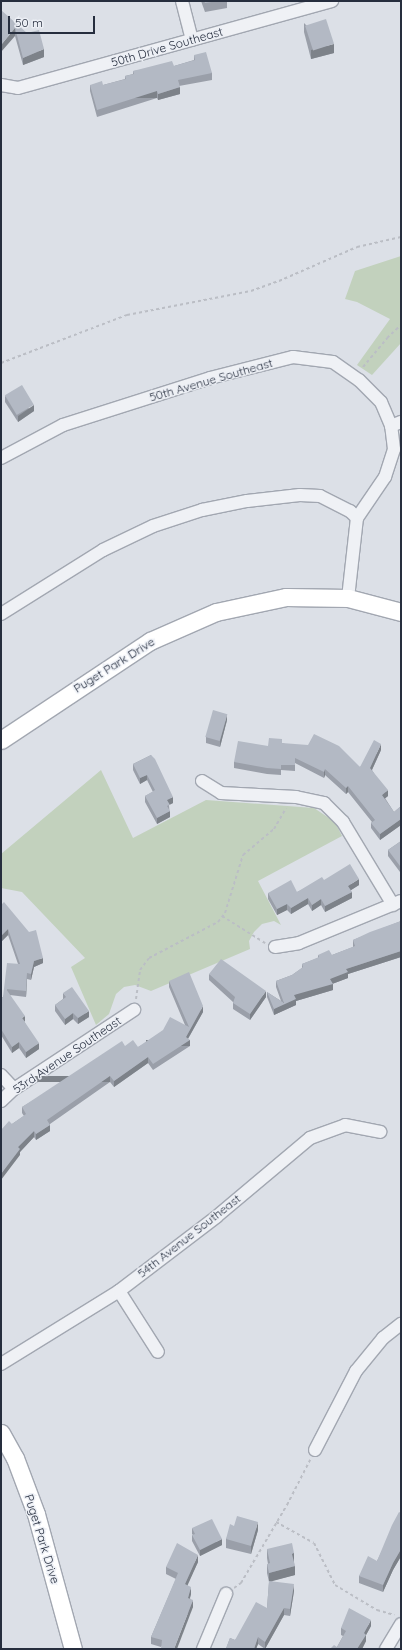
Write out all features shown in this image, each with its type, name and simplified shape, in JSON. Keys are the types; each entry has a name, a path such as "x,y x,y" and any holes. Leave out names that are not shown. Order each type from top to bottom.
{"street":[{"path":"182,1 192,40"},
{"name":"50th Drive Southeast","path":"1,85 18,88 332,1"},
{"name":"50th Avenue Southeast","path":"1,458 63,425 210,378 293,357 333,362 359,380 381,402 396,424 394,449 385,477 358,518"},
{"path":"1,614 102,550 153,526 202,510 247,501 300,495 320,496 350,511 358,518 348,598"},
{"name":"Puget Park Drive","path":"1,740 150,641 216,612 286,597 348,598 401,612"},
{"path":"202,781 221,793 292,797 324,804 343,822 397,903 299,943 275,947"},
{"name":"53rd Avenue Southeast","path":"1,1101 14,1089 134,1010"},
{"path":"1,1075 14,1089"},
{"name":"54th Avenue Southeast","path":"1,1364 119,1291 216,1217 310,1138 344,1125 380,1132"},
{"path":"119,1291 158,1352"},
{"path":"315,1450 356,1371 383,1338 401,1324"},
{"name":"Puget Park Drive","path":"1,1433 14,1458 36,1514 73,1649"},
{"path":"203,1649 226,1594"},
{"path":"386,1649 401,1624"}],"path":[{"path":"1,363 127,315 251,291 279,281 357,247 401,237"},
{"path":"364,367 386,338 401,325"},
{"path":"134,1010 140,970 149,958 209,928 222,916 243,855 274,829 292,797"},
{"path":"222,916 252,937 275,947"},
{"path":"226,1594 241,1583 301,1481 315,1450"},
{"path":"276,1522 314,1543 335,1585 377,1610 401,1617"}],"green space":[{"path":"401,256 401,343 372,375 357,365 390,319 357,302 345,299 355,271"},
{"path":"101,770 133,838 206,800 314,808 335,822 342,836 258,881 281,925 274,921 262,924 254,932 249,941 250,949 151,991 135,985 124,987 116,994 109,1014 96,1025 71,967 85,958 22,892 1,888 1,854"}],"building":[{"path":"204,1 218,1 205,3"},
{"path":"1,10 27,33 39,30 44,49 23,58 15,28 1,45"},
{"path":"326,19 334,44 313,51 305,26"},
{"path":"206,52 212,73 178,80 180,87 158,94 157,91 97,110 90,85 102,81 103,85 126,79 125,76 134,74 133,71 172,61 174,66 195,60 194,55"},
{"path":"22,385 34,405 17,415 5,395"},
{"path":"213,710 227,714 220,741 205,737"},
{"path":"314,734 339,746 360,767 374,740 381,744 370,768 388,790 382,795 394,812 401,806 401,819 380,834 371,823 375,820 348,786 346,788 325,769 324,772 295,758 295,765 281,765 281,769 234,762 238,741 268,746 269,738 282,739 282,743 308,745"},
{"path":"151,755 155,759 173,797 167,800 170,805 167,806 170,811 157,818 145,796 155,790 147,775 140,778 133,764"},
{"path":"401,841 401,866 400,866 388,850"},
{"path":"350,864 359,879 348,886 352,892 325,906 321,899 312,905 308,898 291,908 287,904 277,909 268,893 291,880 297,892 322,877 324,880"},
{"path":"4,902 29,932 36,930 43,958 34,961 31,974 27,973 26,991 6,989 25,1016 22,1018 39,1043 26,1052 19,1042 12,1047 1,1029 1,998 3,997 7,963 20,964 8,929 1,936 1,905"},
{"path":"401,921 401,951 346,969 348,972 330,979 333,984 294,995 296,999 274,1009 267,992 284,1003 276,981 292,975 303,967 302,964 319,957 318,955 329,950 332,955 355,946 353,940"},
{"path":"221,959 266,991 250,1014 233,1003 235,997 209,974"},
{"path":"189,972 203,1006 186,1037 190,1040 153,1064 148,1057 114,1081 110,1076 47,1120 50,1125 36,1134 34,1131 18,1147 20,1149 1,1174 1,1130 9,1121 12,1124 26,1114 22,1107 122,1041 125,1046 133,1040 138,1047 163,1030 170,1017 189,1027 169,981"},
{"path":"72,987 89,1011 78,1018 73,1013 65,1019 55,1005 66,997 63,993"},
{"path":"399,1512 401,1513 401,1551 393,1563 383,1585 359,1576 368,1556 377,1561"},
{"path":"237,1516 258,1522 251,1546 226,1539 230,1524 234,1526"},
{"path":"212,1519 222,1539 200,1550 192,1535 195,1534 192,1528"},
{"path":"177,1543 198,1555 185,1584 191,1587 188,1598 193,1600 174,1649 161,1649 162,1640 151,1637 178,1573 166,1567"},
{"path":"292,1543 294,1553 292,1554 295,1566 269,1573 267,1564 270,1563 267,1549"},
{"path":"269,1581 294,1584 290,1609 284,1608 265,1642 258,1637 254,1649 227,1649 226,1648 230,1638 235,1640 256,1602 267,1608"},
{"path":"349,1608 371,1620 364,1633 366,1635 357,1649 330,1649 334,1645 337,1647 346,1631 341,1628"}]}
